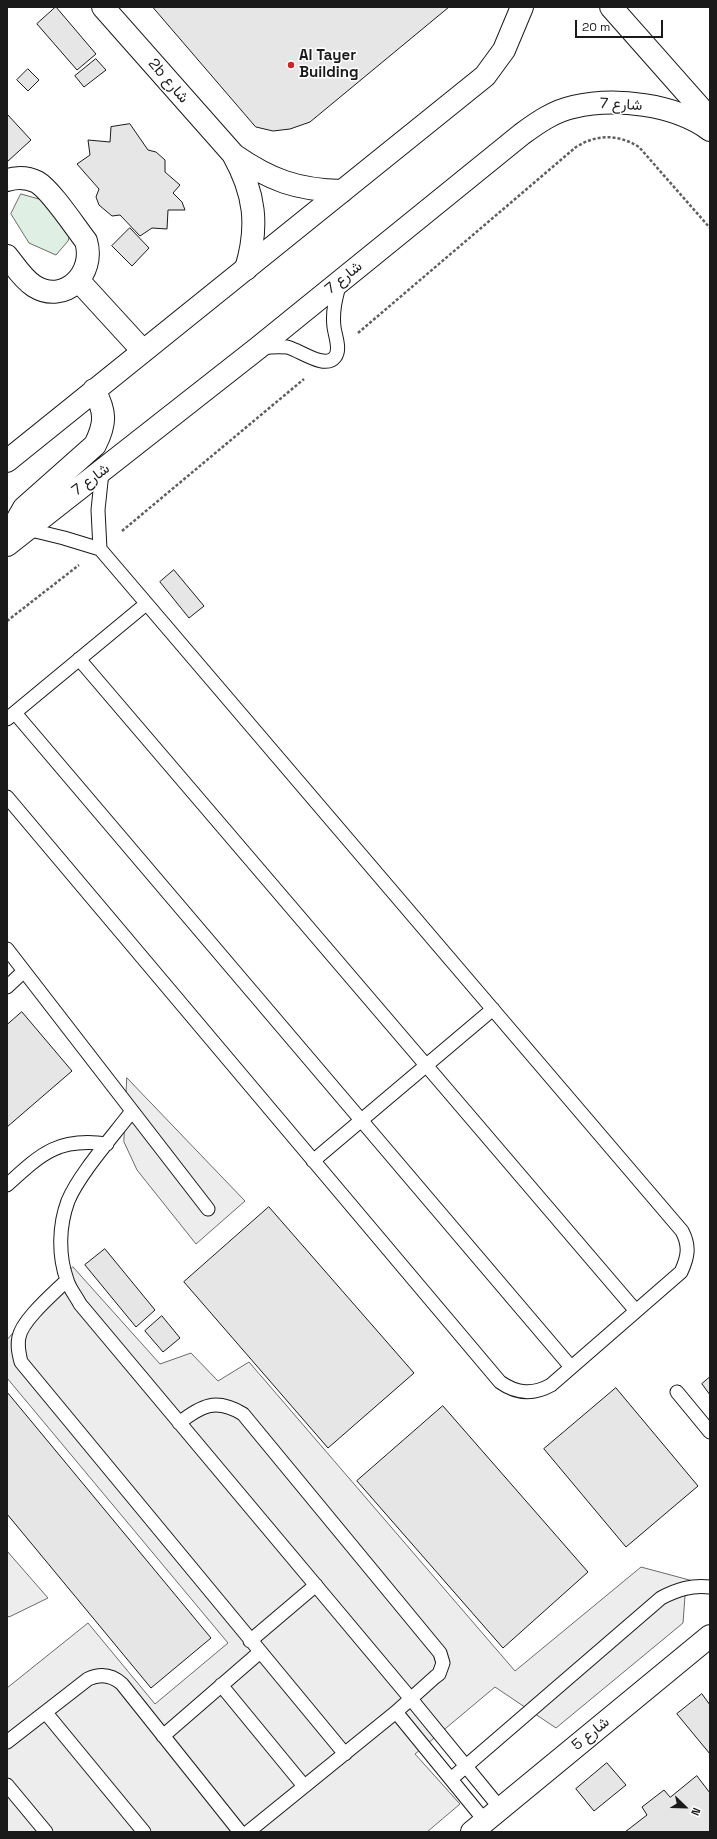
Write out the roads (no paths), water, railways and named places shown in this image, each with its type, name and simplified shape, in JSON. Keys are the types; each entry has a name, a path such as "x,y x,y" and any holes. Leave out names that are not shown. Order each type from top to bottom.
{"main road":[{"name":"2b شارع","path":"103,7 233,154 243,171 253,209 254,229 252,249 246,268"},
{"path":"7,461 485,76 504,50 522,7"},
{"path":"611,7 710,120"},
{"name":"شارع 7","path":"8,544 102,472 258,348 522,134 544,119 572,107 609,102 642,105 675,113 710,130"},
{"name":"2b شارع","path":"233,154 266,176 284,183 302,188 342,191"},
{"path":"7,180 14,178 26,178 38,182 47,191 86,242 89,251 85,272 69,287 57,290 46,290 35,286 26,279 7,256"},
{"path":"78,280 143,351"},
{"path":"8,544 11,531 24,508 95,444 102,431 104,417 101,403 94,390"},
{"name":"شارع 5","path":"486,1820 710,1636"}],"lane":[{"path":"258,348 273,346 288,348 324,362 330,361 335,357 337,351 334,311 341,280"},
{"path":"100,549 98,510 102,472"},
{"path":"7,797 500,1382 519,1392 531,1393 551,1385 681,1272 686,1261 688,1248 686,1239 676,1223 100,549 27,529"},
{"path":"146,604 11,716 361,1120 571,1368"},
{"path":"79,660 636,1311"},
{"path":"7,949 208,1209"},
{"path":"7,987 24,971"},
{"path":"313,1161 493,1009"},
{"path":"132,1112 82,1177 68,1201 62,1227 61,1254 67,1280 80,1304 466,1766 486,1820"},
{"path":"7,1185 32,1162 45,1153 60,1146 75,1142 107,1144"},
{"path":"67,1280 24,1325 19,1337 18,1349 21,1362 250,1641 345,1754"},
{"path":"677,1392 710,1432"},
{"path":"179,1423 194,1411 206,1405 219,1404 232,1407 243,1414 252,1423 440,1653 443,1663 439,1674 411,1699 248,1832"},
{"path":"250,1641 316,1585"},
{"path":"451,1779 662,1598 674,1591 688,1587 710,1587"},
{"path":"162,1736 260,1652"},
{"path":"7,1742 88,1679 102,1675 110,1676 122,1684 240,1832"},
{"path":"221,1685 304,1786"},
{"path":"46,1712 144,1832"},
{"path":"396,1712 486,1820"},
{"path":"7,1785 46,1832"}],"place":[{"name":"Al Tayer Building","path":"291,65"}]}
